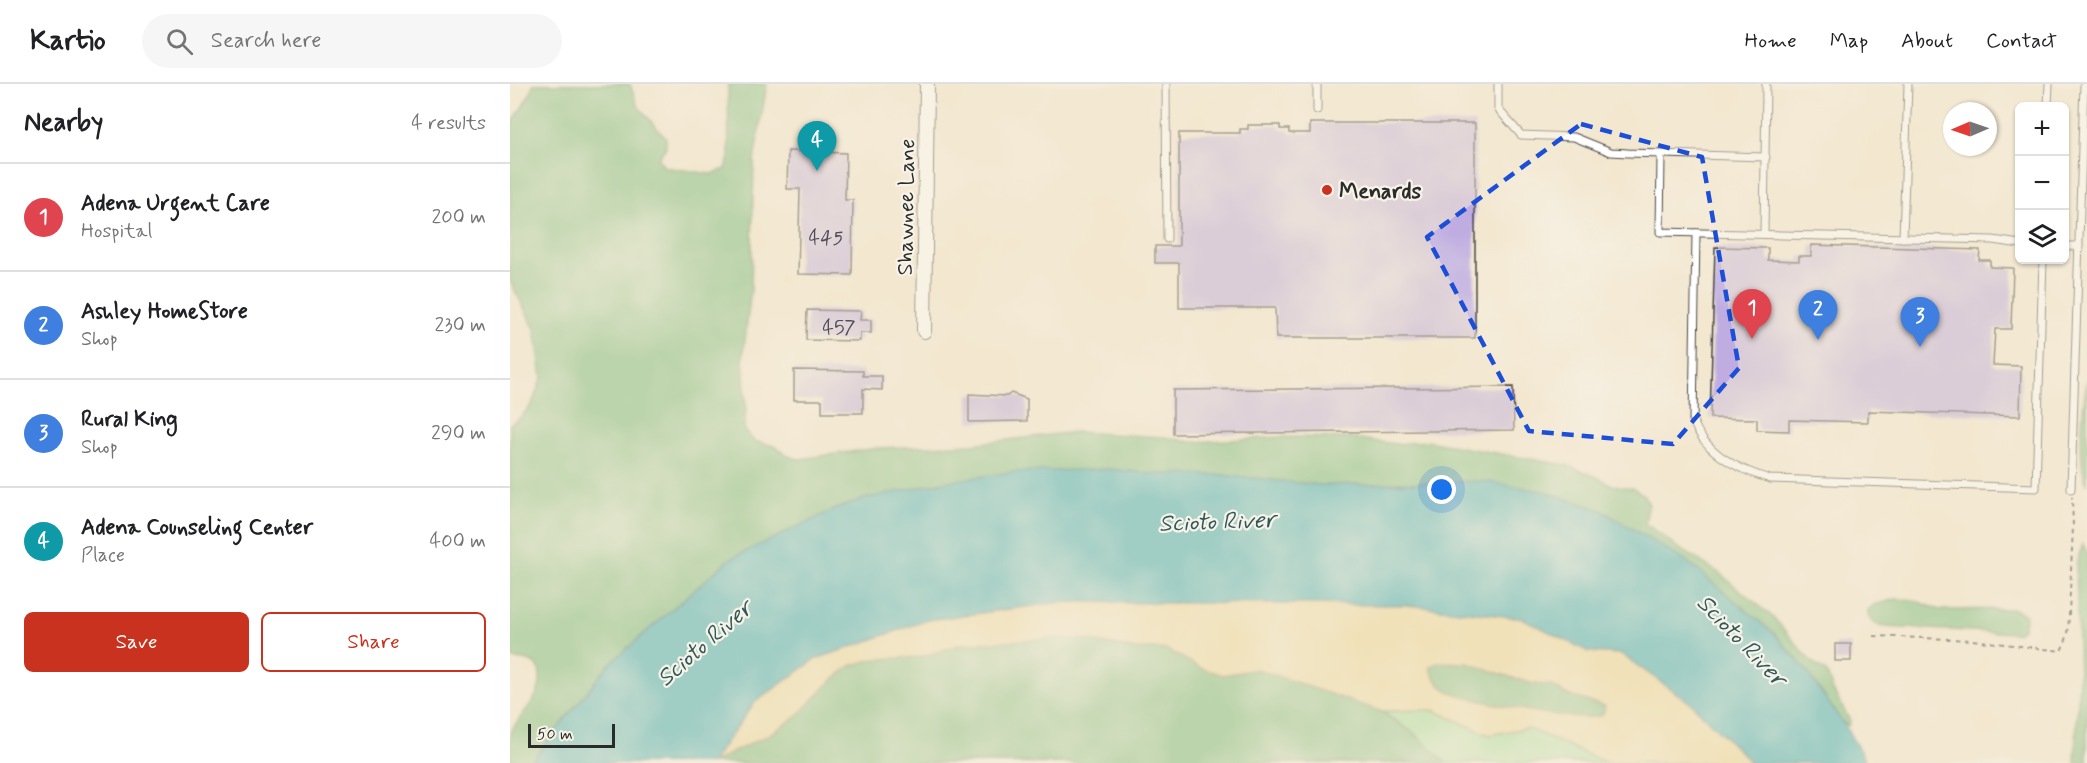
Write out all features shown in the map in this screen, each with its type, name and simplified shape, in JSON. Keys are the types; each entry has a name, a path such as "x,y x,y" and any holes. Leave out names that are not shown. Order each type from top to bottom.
{"street":[{"name":"Shawnee Lane","path":"924,331 927,84"}],"lane":[{"path":"1166,84 1167,239"},
{"path":"1317,84 1317,110"},
{"path":"1498,84 1498,109 1521,135 1537,138 1574,137 1611,152 1661,156 1766,157"},
{"path":"1764,234 1766,84"},
{"path":"1903,238 1908,84"},
{"path":"2048,102 2049,84"},
{"path":"2071,489 2084,84"},
{"path":"1661,156 1659,232 1993,240 2015,243"},
{"path":"1696,233 1693,421 1697,431 1727,462 1745,472 1770,479 2036,488 2043,264"},
{"path":"2069,246 2079,246"}],"path":[{"path":"1874,636 1972,640 2061,651 2068,635 2073,527 2071,489"}],"highlighted area":[{"path":"1581,124 1702,157 1739,368 1673,444 1529,431 1427,237"}],"green space":[{"path":"533,84 630,84 638,106 666,138 666,147 658,158 664,167 711,174 726,169 729,157 728,84 767,84 754,161 751,289 743,358 746,407 744,430 754,441 775,446 788,456 799,459 878,448 972,444 1075,432 1165,437 1192,442 1282,437 1351,438 1397,444 1426,441 1566,465 1612,485 1633,488 1643,494 1649,504 1645,523 1677,547 1718,572 1774,618 1810,660 1827,673 1832,688 1850,721 1848,726 1843,723 1805,669 1775,634 1689,563 1601,510 1542,491 1398,482 1364,486 1320,485 1221,475 1154,474 561,726 530,763 510,763 512,730 533,700 540,685 538,666 529,661 510,658 510,424 521,417 532,404 542,377 535,329 510,281 510,127 531,92"},
{"path":"2087,379 2087,485 2081,448"},
{"path":"2083,544 2087,552 2087,763 2075,763 2079,679 2076,564"},
{"path":"1896,599 1916,601 1940,610 2014,609 2026,615 2023,629 2016,633 1883,627 1870,619 1868,610 1874,605"},
{"path":"1055,638 1082,639 1133,649 1166,649 1201,668 1223,675 1257,669 1267,671 1380,711 1414,733 1446,763 711,763 768,735 795,718 832,680 852,665 875,659 921,657 962,644"},
{"path":"1439,662 1467,663 1530,683 1552,686 1570,696 1605,706 1603,715 1573,717 1551,715 1463,697 1443,688 1438,682 1430,668"},
{"path":"1433,710 1489,735 1527,728 1607,763 1446,763 1414,733 1380,711"}],"sand":[{"path":"1062,602 1407,605 1522,618 1589,652 1621,654 1692,704 1751,763 1607,763 1527,728 1489,735 1433,710 1380,711 1257,669 1223,675 1201,668 1166,649 1133,649 1082,639 1055,638 962,644 921,657 875,659 852,665 832,680 795,718 768,735 711,763 754,703 816,659 928,620","holes":["1439,662 1467,663 1530,683 1552,686 1570,696 1605,706 1603,715 1573,717 1504,706 1464,696 1443,688 1430,668"]}],"water":[{"name":"Scioto River","path":"1111,469 1154,474 1221,475 1320,485 1483,481 1542,491 1601,510 1689,563 1775,634 1805,669 1843,723 1867,763 1751,763 1692,704 1621,654 1589,652 1522,618 1407,605 1062,602 928,620 816,659 754,703 711,763 530,763 609,664 730,559 833,510 863,499 949,481 1013,472"}],"building":[{"name":"Menards","path":"1310,123 1475,123 1475,338 1276,338 1275,308 1179,308 1179,263 1155,263 1155,246 1179,246 1179,133 1240,133 1240,129 1248,129 1248,125 1280,125 1280,129 1289,129 1289,133 1310,133"},
{"path":"788,151 846,153 845,200 853,200 852,275 798,274 800,189 787,189"},
{"path":"1811,245 1980,250 1979,260 1990,260 1990,267 2013,268 2011,329 1995,329 1993,365 2021,366 2020,416 1868,411 1868,422 1789,420 1789,431 1757,430 1757,419 1710,418 1715,247 1768,248 1768,260 1799,261 1799,256 1811,256"},
{"path":"807,310 861,311 860,320 871,320 871,333 860,333 860,341 806,340"},
{"path":"794,370 863,371 863,376 882,376 882,390 863,389 863,413 822,413 822,400 794,400"},
{"path":"1513,387 1514,430 1173,434 1173,390"},
{"path":"1011,393 1027,399 1027,421 969,422 969,394 1007,396"},
{"path":"1835,644 1851,644 1851,661 1835,661"}],"place":[{"name":"Adena Counseling Center","path":"817,171"},
{"name":"Menards","path":"1327,190"},
{"name":"Adena Urgent Care","path":"1752,339"},
{"name":"Ashley HomeStore","path":"1818,340"},
{"name":"Rural King","path":"1920,347"}]}
